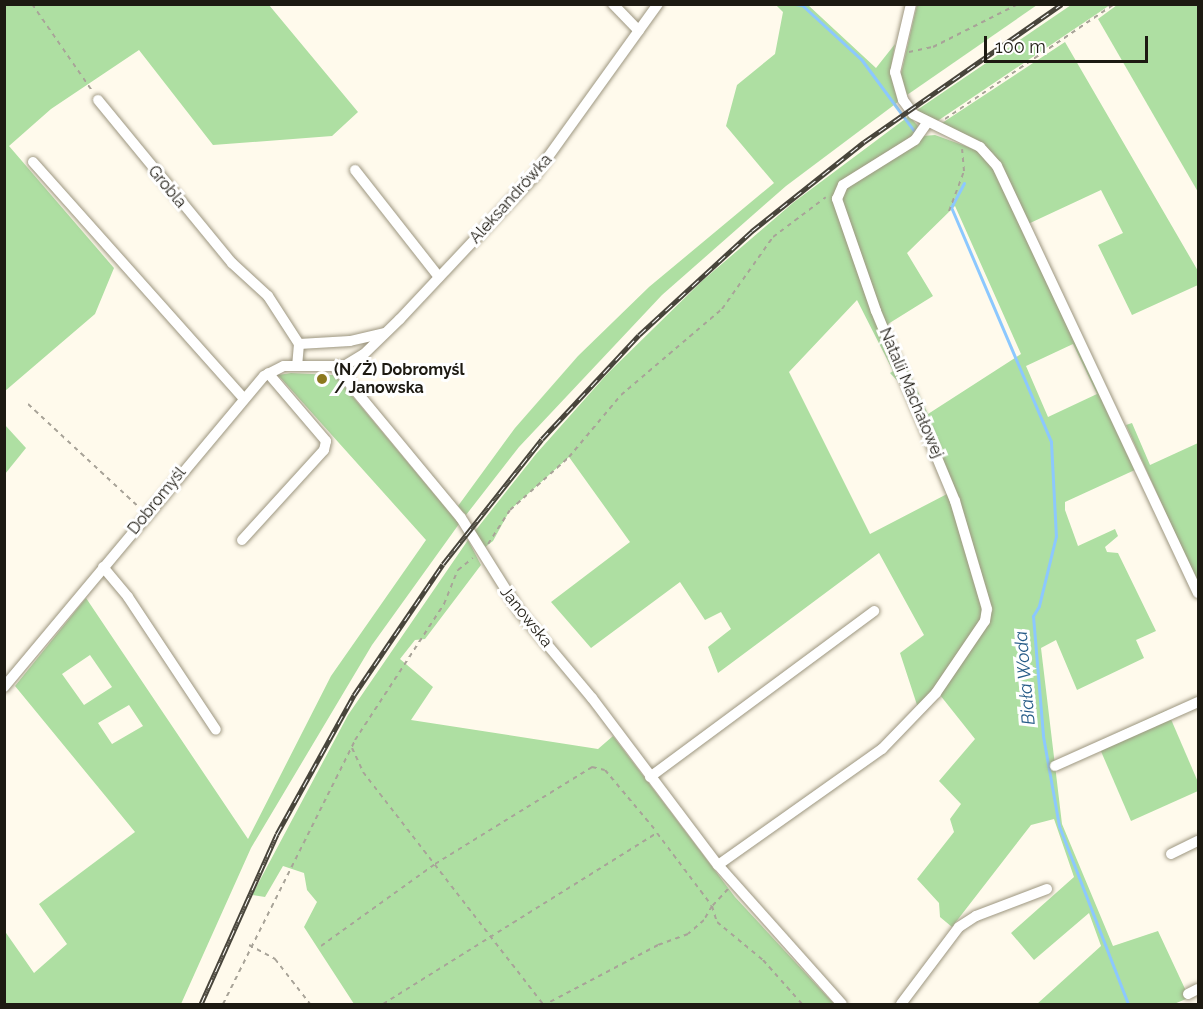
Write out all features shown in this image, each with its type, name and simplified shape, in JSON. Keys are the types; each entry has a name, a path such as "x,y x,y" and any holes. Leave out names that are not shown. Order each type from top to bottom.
{"street":[{"path":"613,4 639,31"},
{"name":"Aleksandrówka","path":"336,368 357,359 388,332 535,175 658,4"},
{"path":"911,4 898,55 896,85 913,114 980,147 997,166 1198,593"},
{"name":"Grobla","path":"98,100 232,263 268,296 298,344"},
{"name":"Natalii Machałowej","path":"718,865 882,749 936,693 980,632 987,609 955,501 876,312 837,199 843,185 915,140 930,124"},
{"path":"33,162 243,399"},
{"path":"355,170 439,277"},
{"path":"297,365 298,344 350,342 388,332"},
{"path":"242,540 324,450 326,441 268,373 297,365 336,368"},
{"name":"Janowska","path":"336,368 461,518 497,581 733,884 842,1005"},
{"name":"Dobromyśl","path":"4,687 243,399 268,373"},
{"path":"103,567 128,597 216,730"},
{"path":"650,777 874,611"},
{"path":"1055,766 1198,702"},
{"path":"1171,854 1198,841"},
{"path":"901,1005 959,927 976,916 1047,890"},
{"path":"1188,994 1198,989"}],"path":[{"path":"32,4 98,100"},
{"path":"898,55 933,47 1018,4"},
{"path":"930,124 963,109 1114,4"},
{"path":"949,212 964,171 958,137"},
{"path":"28,404 147,514"},
{"path":"352,748 363,772 545,1005 658,945 688,934 733,884"},
{"path":"321,946 435,864 592,766 605,770 657,832 712,906 717,922 763,960 802,1005"},
{"path":"383,1005 489,935 657,832"},
{"path":"249,945 275,958 310,1005"}],"green space":[{"path":"5,4 269,5 358,112 332,136 213,145 139,50 51,109 9,146 114,268 95,314 5,391"},
{"path":"776,5 808,5 876,68 895,44 890,73 898,102 786,186 662,295 519,447 466,515 458,506 515,428 578,356 649,287 774,183 726,126 737,85 775,54 783,12"},
{"path":"917,5 1037,5 907,95 901,74"},
{"path":"1071,5 1110,5 936,122 917,110"},
{"path":"1117,5 1198,5 1198,192 1098,19"},
{"path":"1065,42 1198,271 1198,285 1132,315 1098,245 1123,233 1101,190 1028,224 993,153 939,125"},
{"path":"909,116 918,126 913,137 833,198 953,502 984,609 976,633 918,708 900,653 924,635 879,553 718,673 708,647 731,629 721,612 705,620 680,582 591,648 551,602 630,542 569,457 510,510 493,541 484,548 475,531 536,454 608,373 702,281 794,202","holes":["857,300 893,371 890,373 904,388 947,494 870,534 789,372"]},
{"path":"935,135 979,151 994,166 1137,469 1065,502 1065,510 1078,546 1115,529 1118,536 1105,547 1107,552 1118,553 1156,631 1136,640 1144,658 1077,690 1056,640 1041,648 1062,824 1113,946 1158,931 1186,991 1186,999 1174,1004 1037,1004 1101,946 1089,913 1034,960 1011,933 1074,877 1054,819 1031,825 952,927 940,917 939,903 917,879 954,832 950,819 961,804 939,781 975,739 940,695 988,623 943,462 879,311 840,199 848,186 923,136","holes":["955,206 1021,354 928,414 888,324 933,296 907,253","1073,344 1097,394 1048,417 1026,366"]},
{"path":"291,373 333,375 338,379 459,524 372,645 251,848 181,1004 5,1004 4,930 34,973 67,944 39,904 135,832 15,686 86,598 248,839 331,676 426,540 278,375","holes":["90,655 112,687 84,705 62,674","129,705 143,726 112,744 98,723"]},
{"path":"1132,423 1150,465 1198,443 1198,584 1126,425"},
{"path":"5,425 26,448 5,474"},
{"path":"468,540 481,565 425,639 415,640 400,659 433,687 411,720 598,749 613,736 735,897 834,1004 354,1004 304,927 317,902 307,890 304,873 283,866 265,897 252,895 348,715"},
{"path":"1167,710 1198,782 1198,791 1131,821 1097,742"}],"waterway":[{"name":"Biała Woda","path":"795,4 802,5 861,59 914,131"},
{"name":"Biała Woda","path":"964,183 951,207 1051,442 1056,536 1039,606 1033,616 1043,736 1059,826 1128,1004"}],"railway":[{"path":"201,1004 277,834 354,695 443,564 542,439 639,335 752,231 864,142 1062,4"}],"place":[{"name":"(N/Ż) Dobromyśl / Janowska","path":"322,379"}]}
